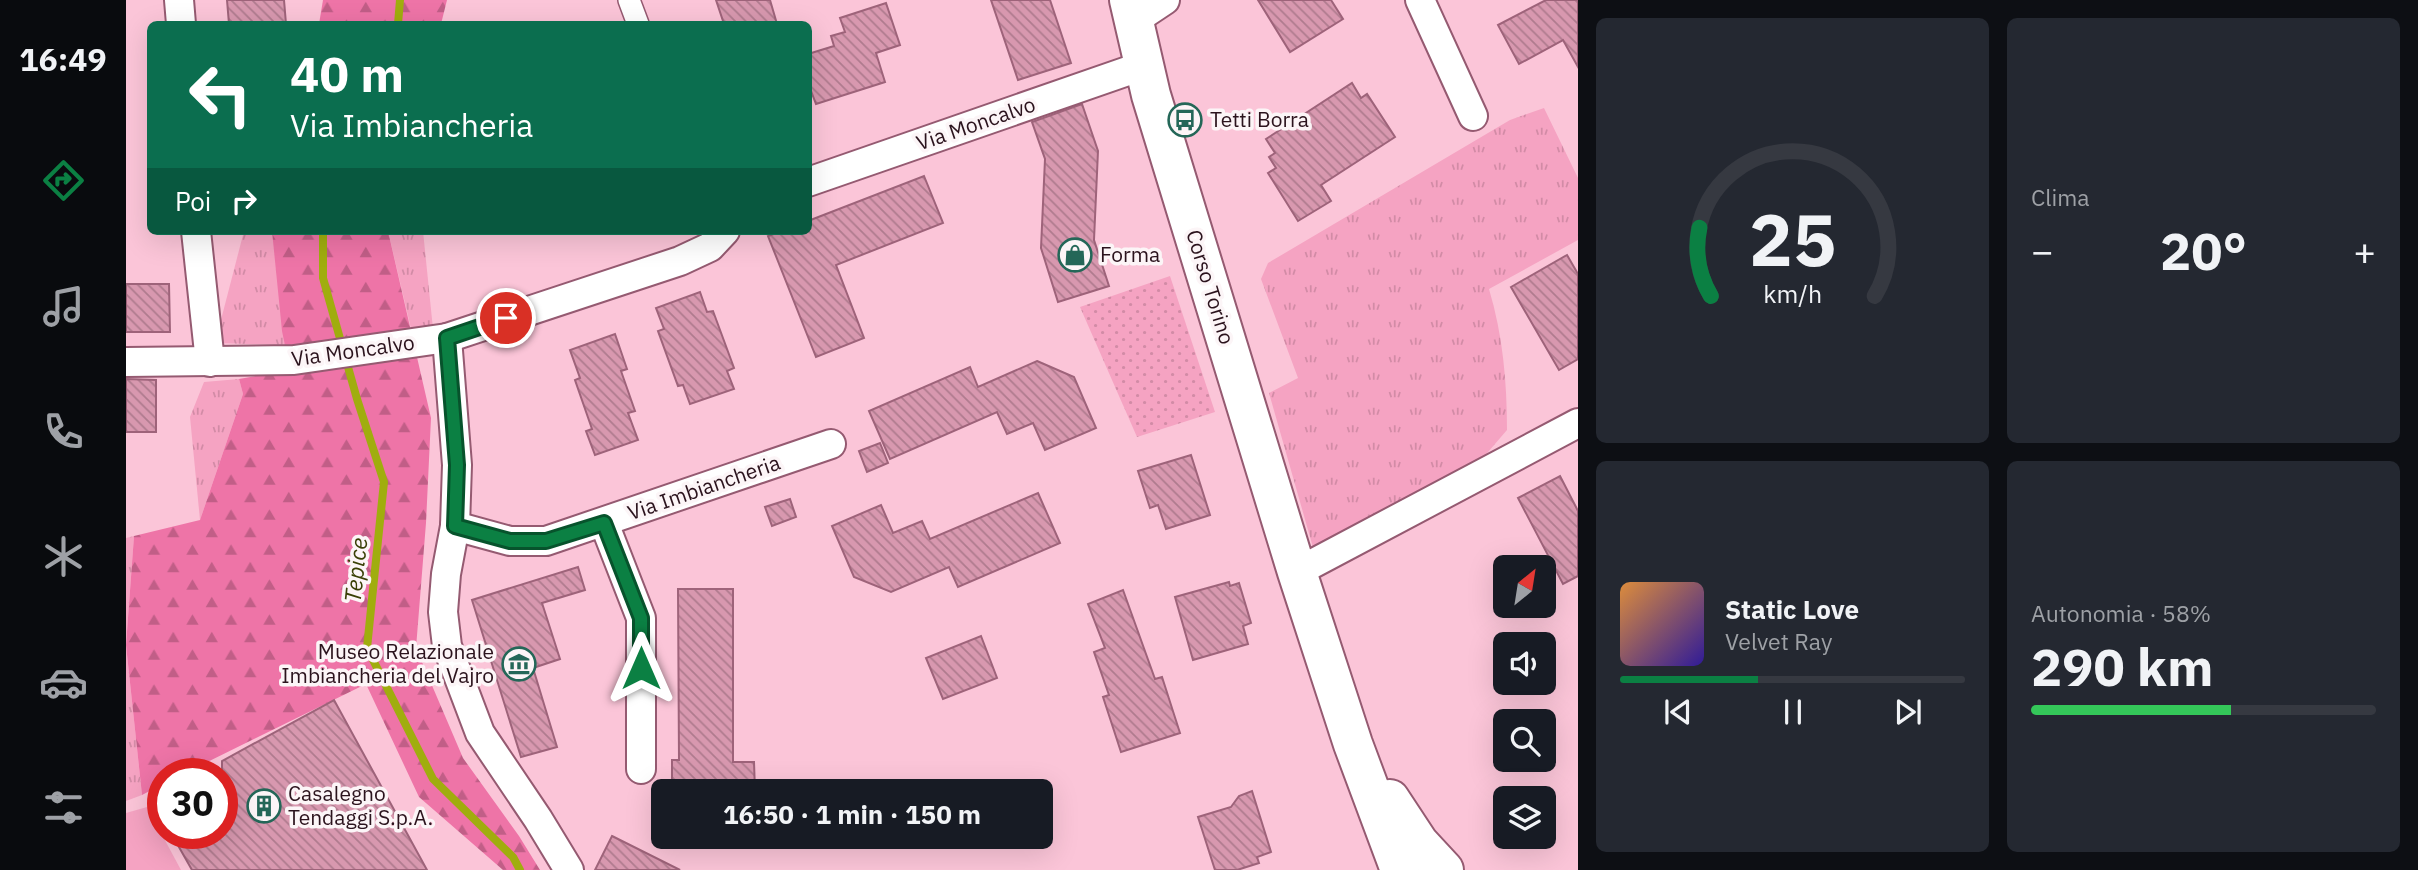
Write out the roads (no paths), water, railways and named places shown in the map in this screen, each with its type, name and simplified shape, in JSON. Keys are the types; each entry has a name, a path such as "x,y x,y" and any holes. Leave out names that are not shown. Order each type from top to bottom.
{"main road":[{"name":"Corso Torino","path":"1143,7 1144,65 1175,176 1297,572 1353,744 1400,870"},
{"name":"Corso Torino","path":"1353,744 1419,843 1444,870"}],"street":[{"path":"179,0 181,21"},
{"path":"629,0 637,21"},
{"path":"1420,0 1473,116"},
{"name":"Via Moncalvo","path":"812,182 1144,65"},
{"path":"196,235 210,362"},
{"name":"Via Moncalvo","path":"126,362 294,360 438,339 680,261 710,247 721,235"},
{"path":"438,339 457,465 455,526 446,574 443,612 447,646 480,733 569,870"},
{"path":"1297,572 1578,423"},
{"name":"Via Imbiancheria","path":"455,526 510,541 546,541 831,444"},
{"path":"604,523 641,618 640,769"}],"waterway":[{"name":"Tepice","path":"398,21 400,0"},
{"name":"Tepice","path":"323,235 323,278 384,482 367,648 433,779 513,857 520,870"}],"place":[{"name":"Tetti Borra","path":"1185,120"},
{"name":"Forma","path":"1075,255"},
{"name":"Museo Relazionale Imbiancheria del Vajro","path":"519,664"},
{"name":"Casalegno Tendaggi S.p.A.","path":"264,806"}]}
